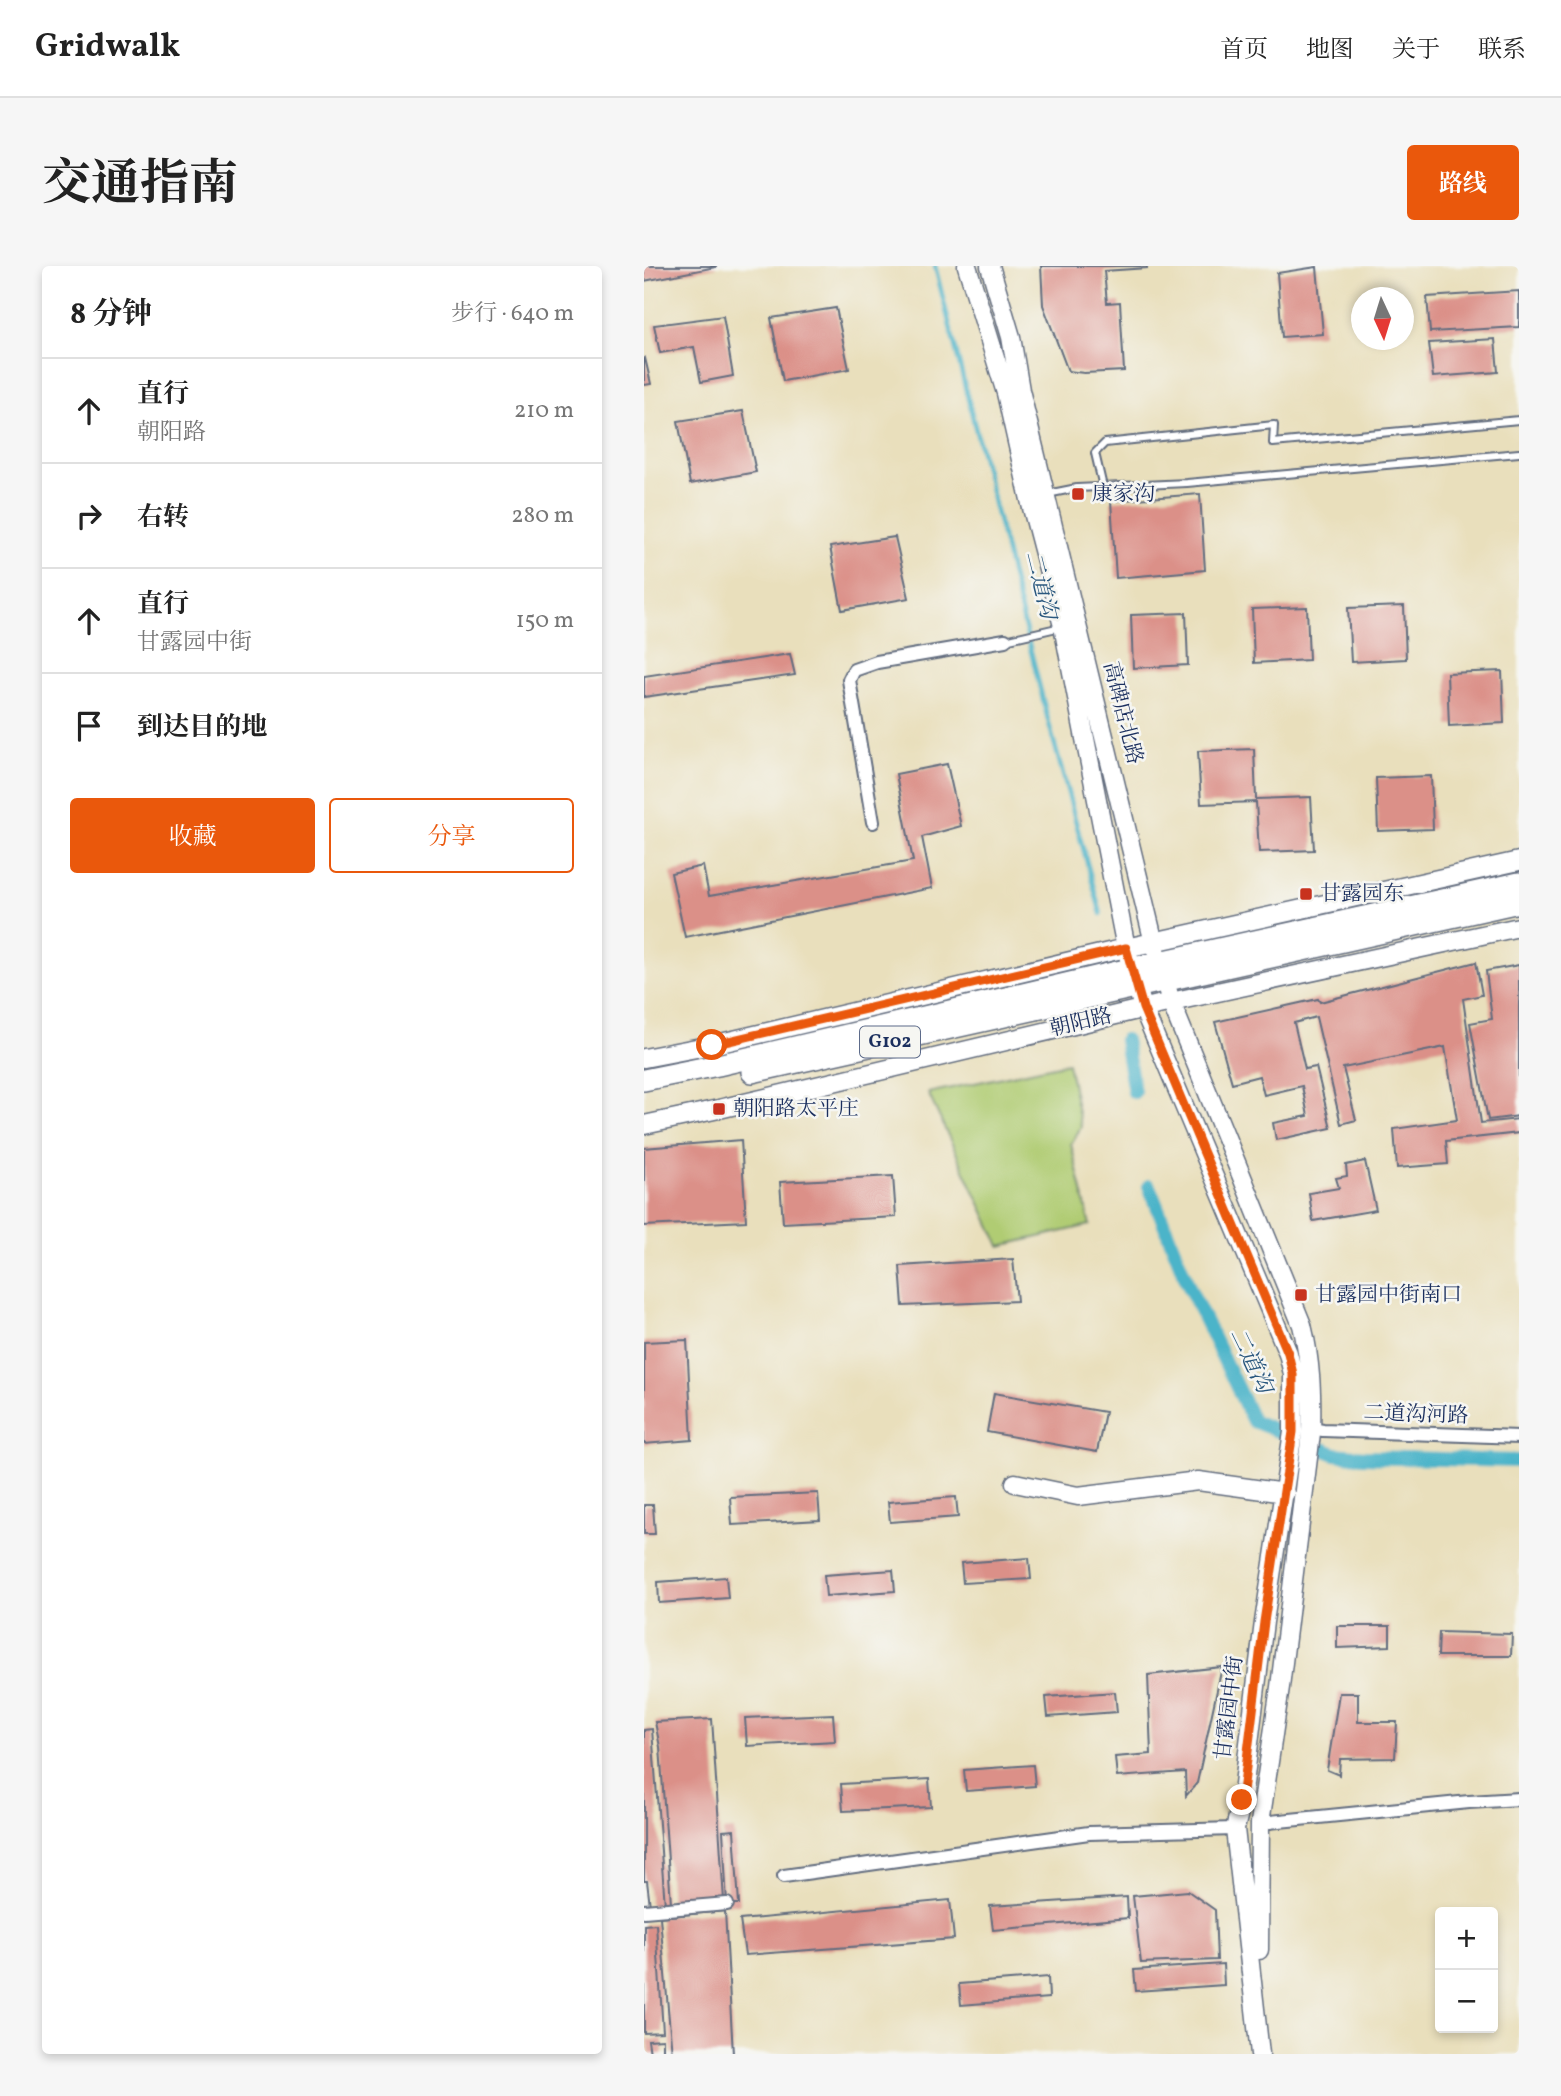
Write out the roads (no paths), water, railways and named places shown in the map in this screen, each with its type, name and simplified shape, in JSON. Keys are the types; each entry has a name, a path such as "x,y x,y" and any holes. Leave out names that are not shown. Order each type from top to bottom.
{"highway":[{"name":"朝阳路","path":"644,1094 1134,978 1160,962 1519,883"},
{"name":"朝阳路","path":"1160,962 1519,902"},
{"name":"朝阳路","path":"644,1080 1134,978"}],"street":[{"path":"967,266 1038,499"},
{"path":"990,266 1011,337 1038,499"},
{"name":"高碑店北路","path":"1038,499 1055,628 1134,978 1143,1008 1288,1353 1305,1431"},
{"name":"高碑店北路","path":"1038,499 1171,1002 1302,1325 1310,1372 1305,1431"},
{"path":"873,822 849,680 854,670 877,662 1005,640"},
{"name":"朝阳路","path":"644,1058 712,1045 1126,948 1160,962 1519,861"},
{"name":"朝阳路","path":"644,1125 1143,1008 1519,927"},
{"path":"1271,2054 1259,1946 1260,1823 1303,1496 1305,1431"},
{"name":"二道沟河路","path":"1305,1431 1519,1437"},
{"name":"甘露园中街","path":"1260,2054 1235,1829 1242,1800 1264,1622 1284,1493 1305,1431"},
{"path":"1015,1483 1078,1496 1198,1481 1284,1493"},
{"path":"1260,1823 1519,1799"},
{"path":"784,1876 1089,1833 1235,1829"},
{"path":"644,1912 727,1904"}],"lane":[{"path":"1103,486 1095,453 1105,443 1274,425 1273,443 1519,420"},
{"path":"1038,499 1077,488 1187,483 1519,453"},
{"path":"1005,640 1055,628"}],"waterway":[{"name":"二道沟","path":"935,266 1048,720 1101,914"},
{"name":"二道沟","path":"1125,1040 1134,1092"},
{"name":"二道沟","path":"1149,1186 1190,1289 1253,1421 1335,1454 1519,1461"}],"place":[{"name":"康家沟","path":"1078,494"},
{"name":"甘露园东","path":"1306,894"},
{"name":"朝阳路太平庄","path":"719,1109"},
{"name":"甘露园中街南口","path":"1301,1295"}]}
